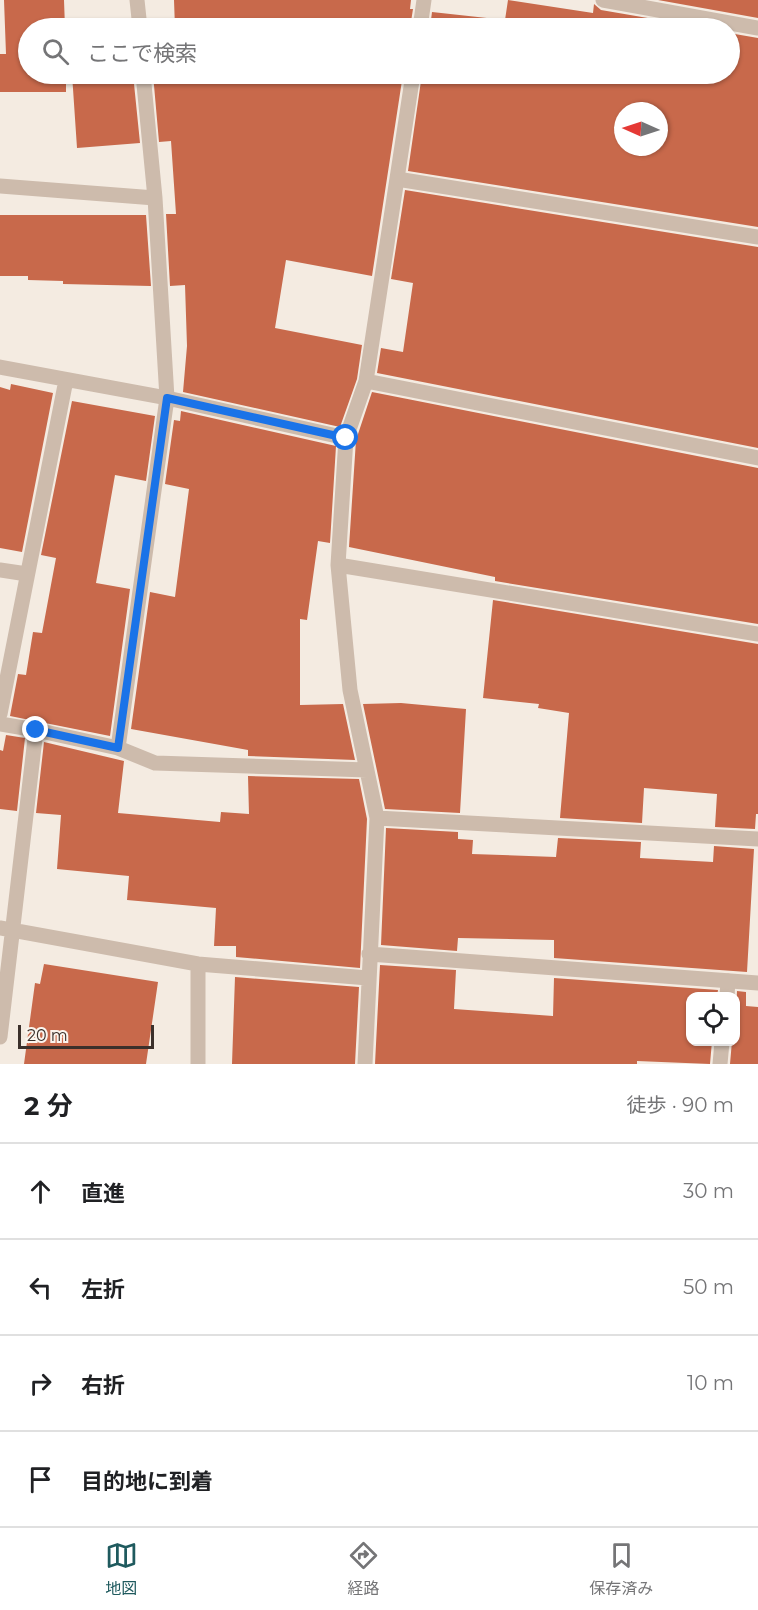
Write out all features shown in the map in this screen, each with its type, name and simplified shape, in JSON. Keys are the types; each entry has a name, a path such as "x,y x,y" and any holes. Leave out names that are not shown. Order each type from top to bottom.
{"street":[{"path":"137,0 139,18"},
{"path":"421,18 424,0"},
{"path":"603,0 703,18"},
{"path":"740,25 758,28"},
{"path":"118,748 167,398 155,198 144,84"},
{"path":"365,1064 377,818 350,690 339,565 346,438 366,381 411,84"},
{"path":"397,179 758,237"},
{"path":"0,186 155,198"},
{"path":"0,368 167,398 346,438"},
{"path":"0,714 66,380"},
{"path":"366,381 758,458"},
{"path":"339,565 758,634"},
{"path":"0,570 27,574"},
{"path":"0,724 118,748 155,763 367,770"},
{"path":"0,1037 6,929 36,730"},
{"path":"377,818 758,839"},
{"path":"6,929 198,964 368,978"},
{"path":"369,954 727,989 758,983"},
{"path":"198,964 198,1064"},
{"path":"720,1064 722,1046"}],"building":[{"path":"4,0 64,0 65,18 18,18 18,84 66,84 66,92 0,92 0,54 6,54"},
{"path":"174,0 411,0 410,9 413,9 412,18 175,18"},
{"path":"508,0 593,13 594,4 601,10 648,18 505,18"},
{"path":"658,0 758,0 758,18"},
{"path":"432,12 487,18 431,18"},
{"path":"740,35 758,38 758,227 408,171 421,84 740,84"},
{"path":"73,84 134,84 140,143 77,148"},
{"path":"154,84 401,84 372,276 286,260 275,328 362,345 357,379 340,427 183,392 187,346 185,285 170,286 166,214 176,214 171,141 159,142"},
{"path":"405,190 758,247 758,448 377,373 381,348 403,352 413,283 391,279"},
{"path":"0,215 146,215 151,286 63,284 63,281 28,280 28,276 0,276"},
{"path":"11,384 53,393 22,552 0,548 0,387 10,390"},
{"path":"372,392 758,468 758,624 495,581 495,577 349,547 356,440"},
{"path":"72,401 155,416 146,481 115,475 96,583 130,589 110,736 10,716 18,674 26,675 33,632 42,633 56,558 41,555"},
{"path":"181,411 336,446 330,543 318,541 307,620 300,619 300,705 343,704 355,760 248,756 248,750 131,729 150,592 175,597 189,489 165,484 174,420 180,421"},
{"path":"493,600 758,644 758,814 756,814 755,829 715,827 717,794 644,788 642,823 560,818 569,713 538,708 539,704 483,698"},
{"path":"401,703 466,709 460,813 385,809 363,704"},
{"path":"6,735 25,738 17,811 0,809 0,750 3,751"},
{"path":"44,742 124,761 118,813 220,822 221,812 249,814 248,776 359,779 367,819 360,968 236,957 236,946 214,946 216,908 127,900 129,876 57,869 61,815 36,813"},
{"path":"386,828 458,832 458,839 473,840 472,854 556,857 558,838 641,842 640,858 713,862 714,846 754,849 747,972 554,958 554,940 458,938 457,951 381,945"},
{"path":"44,964 158,982 146,1064 24,1064 35,983 40,984"},
{"path":"380,965 456,970 454,1009 553,1016 554,978 718,990 718,992 686,992 686,1046 712,1046 710,1064 637,1061 637,1064 375,1064"},
{"path":"235,977 359,987 355,1064 232,1064"},
{"path":"737,991 746,992 746,1006 758,1007 758,1064 730,1064 732,1046 740,1046 740,992"}],"route":[{"path":"36,730 118,748 167,398 346,438"}]}
